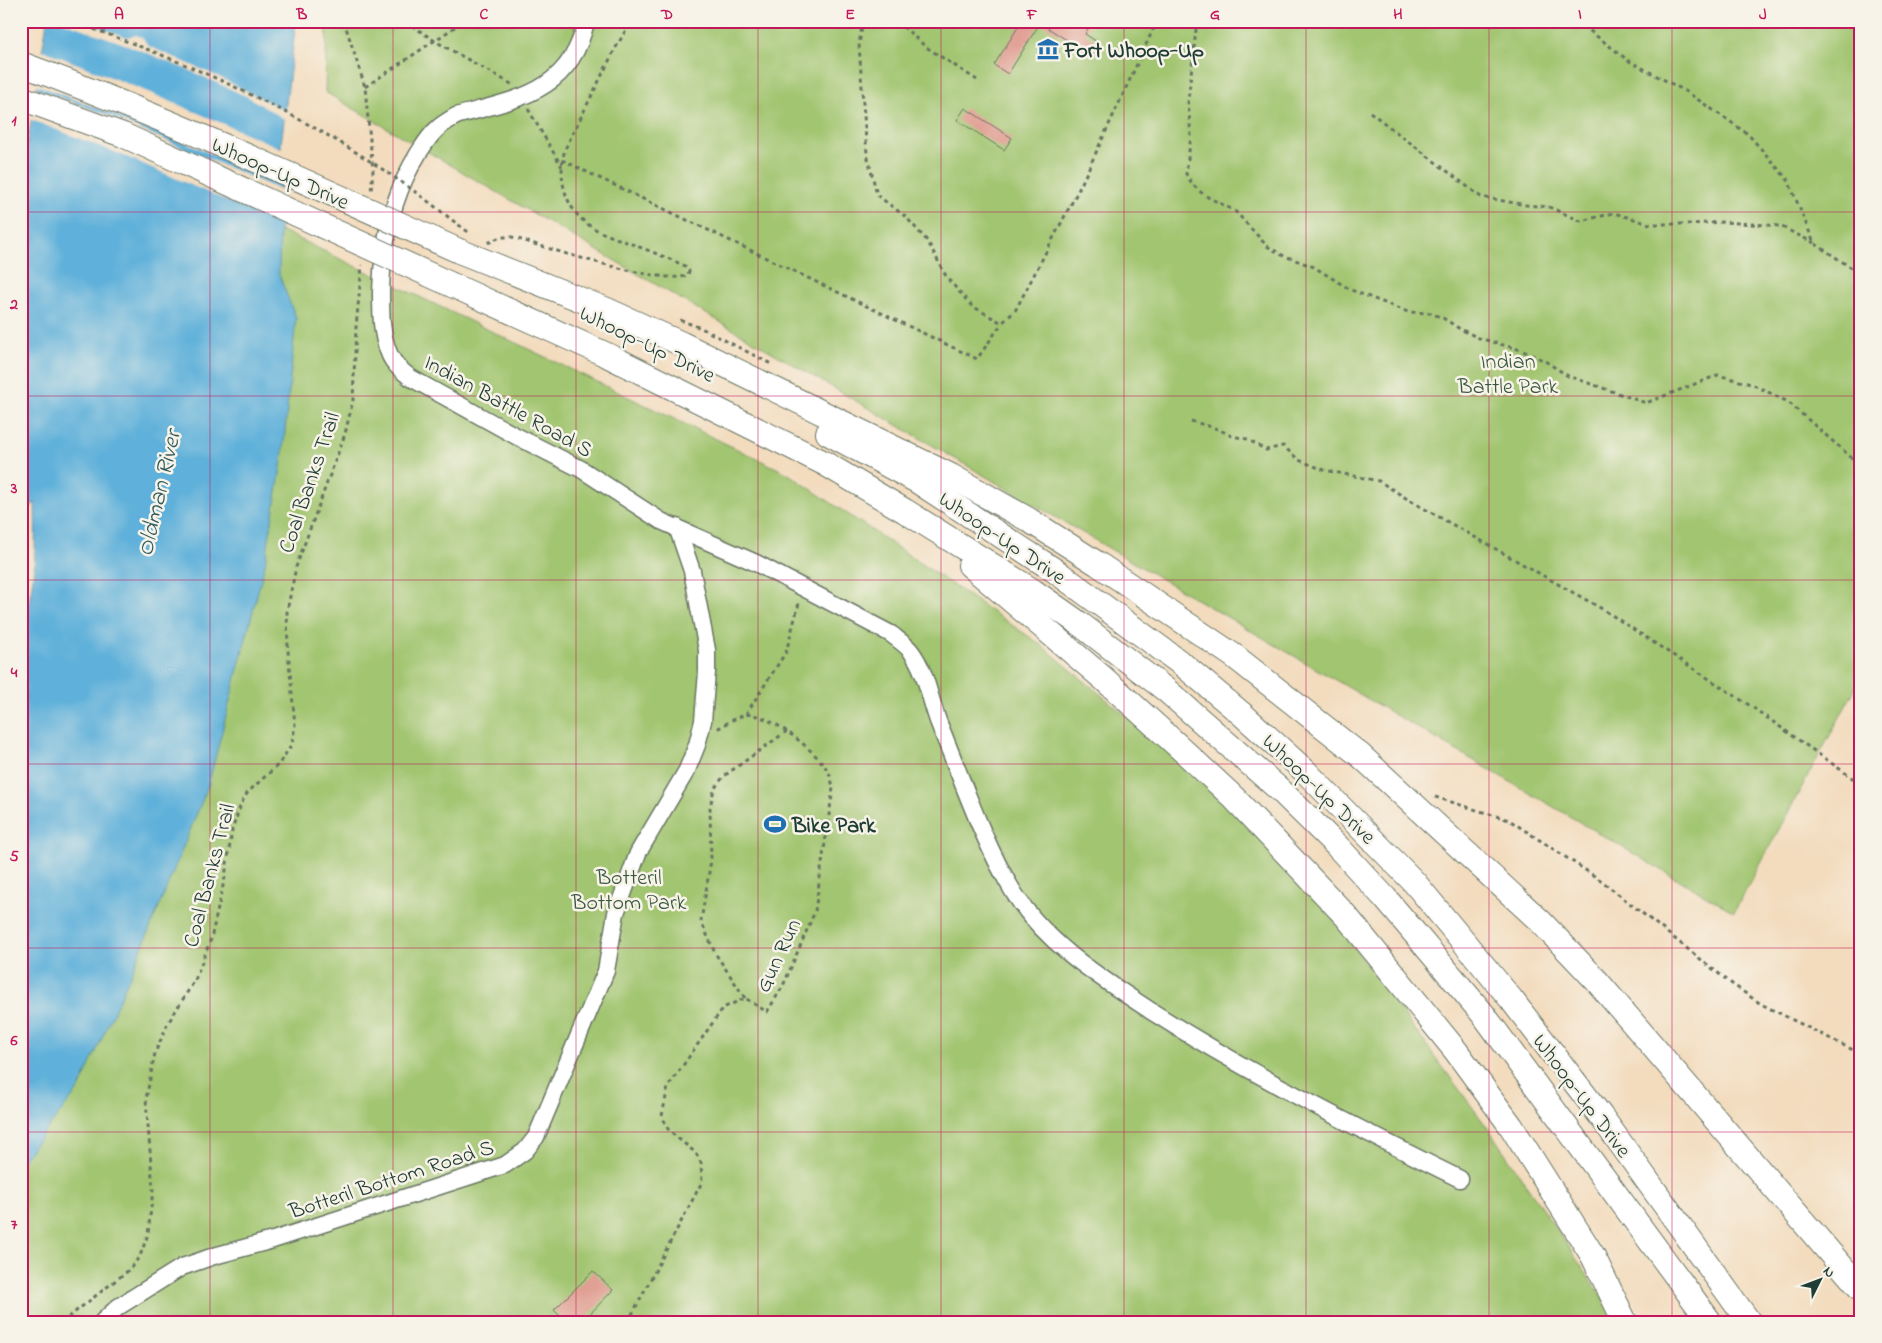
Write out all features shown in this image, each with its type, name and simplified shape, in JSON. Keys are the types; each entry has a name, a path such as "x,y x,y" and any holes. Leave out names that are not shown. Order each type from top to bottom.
{"highway":[{"name":"Whoop-Up Drive","path":"21,64 206,138 459,251 702,369 838,438 917,481 1054,570 1197,676 1243,715 1305,770 1414,882 1511,999 1603,1119 1750,1322"},
{"name":"Whoop-Up Drive","path":"21,98 123,135 607,355 748,424 824,463 905,510 1033,591 1080,624 1166,690 1280,790 1337,846 1385,898 1483,1014 1710,1322"},
{"path":"459,251 607,310 682,344 951,476 1028,520 1098,564 1234,656 1361,756 1540,921 1614,1001 1861,1289"},
{"path":"905,510 1104,679 1177,744 1233,797 1346,916 1456,1051 1511,1126 1592,1256 1625,1322"}],"street":[{"name":"Indian Battle Road S","path":"586,21 580,46 573,58 546,84 522,98 456,116 436,130 405,177 387,230 381,275 382,329 388,353 398,368 411,378 516,436 581,469 661,520 756,563 891,634 909,649 920,668 939,723 985,837 1014,893 1054,941 1086,968 1183,1031 1319,1108 1460,1179"},
{"name":"Botteril Bottom Road S","path":"102,1322 118,1307 182,1267 273,1240 505,1165 525,1151 536,1137 606,971 616,913 638,853 687,770 697,745 703,721 708,672 707,650 692,570 678,527"}],"path":[{"path":"71,21 127,40 246,91 312,127 386,172 452,220"},
{"path":"344,21 365,87 373,170 370,200"},
{"path":"405,21 436,41"},
{"path":"365,87 464,21"},
{"path":"487,244 500,237 512,237 606,265 642,273 679,278 688,275 689,271 685,266 592,227 583,220 569,203 564,189 562,160 570,139 631,21"},
{"path":"863,21 859,44 867,154 877,195 906,217 928,242 947,278 972,306 1002,323"},
{"path":"897,21 926,47 977,80"},
{"path":"562,160 976,359 1002,323 1015,311 1071,204 1157,21"},
{"path":"1197,21 1188,101 1191,136 1186,174 1193,185 1204,195 1235,211 1268,246 1282,255 1314,267 1351,290 1408,312 1430,313 1443,318 1460,330 1545,360 1568,376 1646,403 1718,375 1754,385 1788,402 1861,466"},
{"path":"1577,21 1629,61 1687,92 1748,134 1788,180 1814,243"},
{"path":"1370,112 1482,197 1549,207 1581,221 1614,213 1650,224 1724,222 1780,226 1814,243 1861,274"},
{"name":"Coal Banks Trail","path":"62,1322 129,1270 140,1256 148,1234 153,1190 146,1099 155,1053 168,1023 194,980 211,938 226,877 232,830 241,804 248,792 278,764 292,744 296,725 288,651 287,611 296,567 345,434 353,400 356,327 363,258"},
{"path":"1192,421 1218,428 1232,436 1247,439 1266,450 1283,446 1300,460 1324,470 1379,481 1409,500 1604,610 1752,707 1861,784"},
{"path":"703,721 712,731 746,714 786,652 804,588"},
{"name":"Gun Run","path":"628,1322 702,1182 701,1162 696,1153 669,1131 662,1116 668,1087 723,1008 745,998 768,1012 784,986 815,911 832,788 829,773 816,754 787,731 761,717 746,714"},
{"path":"745,998 715,953 701,921 711,860 710,806 714,789 724,776 787,731"},
{"path":"1434,797 1510,820 1599,879 1732,984 1761,1004 1861,1054"}],"green space":[{"name":"Indian Battle Park","path":"327,21 1861,21 1861,678 1734,912 325,92"},
{"name":"Botteril Bottom Park","path":"280,230 787,473 1040,644 1272,837 1490,1131 1619,1322 21,1322 21,1155 268,543"}],"water":[{"name":"Oldman River","path":"47,21 296,21 281,145 279,275 296,318 282,461 265,564 208,786 135,965 79,1089 21,1162 21,629 30,598 34,567 35,502 21,518 21,183"}],"pier":[{"path":"61,21 81,21 127,37 136,35 143,38 148,46 221,78 282,109 287,112 286,120 248,97 193,72 130,46"},
{"path":"40,49 283,149 283,185 171,136 34,84"},
{"path":"34,88 105,114 283,191 282,225 125,156 29,119"}],"building":[{"path":"1022,21 1092,21 1085,34 1100,44 1092,56 1040,23 1008,74 994,65"},
{"path":"965,108 1012,138 1004,150 957,120"},
{"path":"593,1271 613,1290 582,1322 566,1322 554,1310"}],"place":[{"name":"Fort Whoop-Up","path":"1048,49"},
{"name":"Bike Park","path":"775,824"}]}
